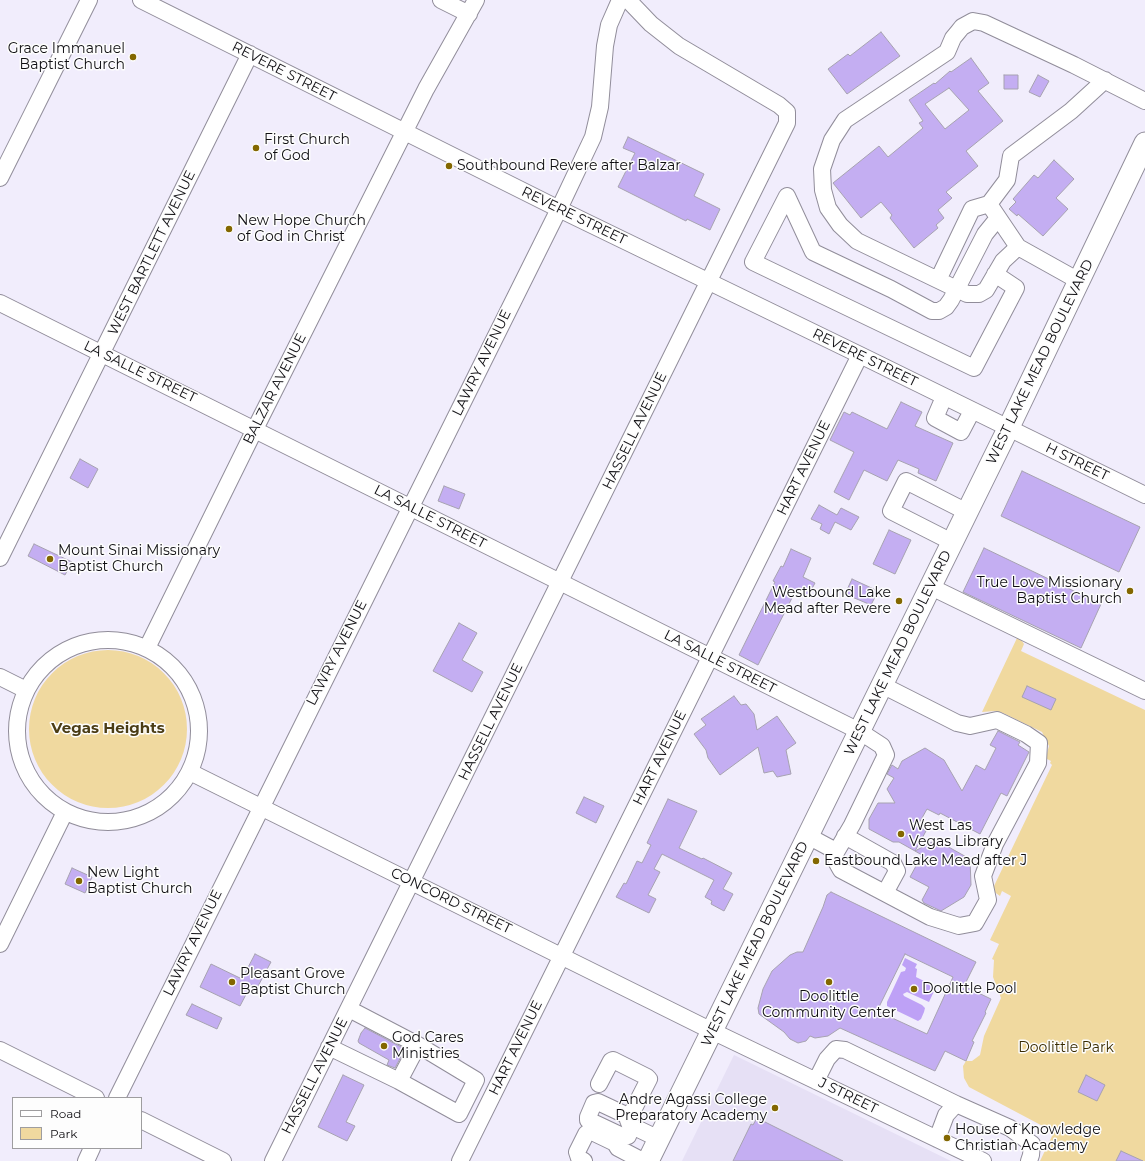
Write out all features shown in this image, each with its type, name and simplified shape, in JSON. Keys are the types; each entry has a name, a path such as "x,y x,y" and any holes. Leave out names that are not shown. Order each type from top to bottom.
{"main road":[{"name":"WEST LAKE MEAD BOULEVARD","path":"648,1161 968,512 1145,143"}],"street":[{"path":"0,178 89,0"},
{"name":"REVERE STREET","path":"141,0 559,209 860,355 1008,429"},
{"path":"441,0 469,14"},
{"name":"BALZAR AVENUE","path":"147,648 426,89 476,0"},
{"name":"LAWRY AVENUE","path":"117,1097 559,209 593,137 600,107 604,46 609,25 620,0"},
{"name":"HASSELL AVENUE","path":"273,1161 787,122 787,112 779,105 679,46 651,24 628,0"},
{"path":"1018,247 1003,261 986,290 979,294 967,294 857,241 840,225 828,208 823,190 822,169 832,140 844,120 947,52 953,38 962,27 973,21 984,23 1145,100"},
{"name":"WEST BARTLETT AVENUE","path":"0,558 250,54"},
{"path":"938,280 972,209 989,204 1007,180 1012,156 1071,111 1105,80"},
{"path":"995,274 1016,288 974,368 753,262 787,196 813,252 932,310 939,311 946,307 957,290 985,234 998,218"},
{"path":"989,204 1018,247 1079,281"},
{"name":"LA SALLE STREET","path":"0,303 859,731 882,746 886,755 845,836"},
{"name":"HART AVENUE","path":"460,1161 860,355"},
{"path":"944,397 934,418 962,432 972,411"},
{"name":"H STREET","path":"1008,429 1145,495"},
{"path":"952,542 891,511 906,481 968,512"},
{"path":"931,587 1145,690"},
{"path":"119,640 147,648 171,664 189,688 198,716 198,746 190,772 174,794 156,809 134,818 111,822 88,820 65,812 43,796 27,773 18,747 17,719 26,690 41,668 64,651 90,641 119,640"},
{"path":"0,677 26,690"},
{"path":"808,836 834,850 837,863 841,870 930,917 959,926 975,924 988,900 983,876 995,844 1038,763 1039,743 1026,734 997,720 970,726 957,723 882,685"},
{"name":"CONCORD STREET","path":"190,772 712,1031"},
{"path":"0,944 65,812"},
{"path":"835,854 845,836 894,863 896,871 885,893"},
{"path":"349,1009 418,1045 476,1080 488,1080 498,1085"},
{"name":"J STREET","path":"712,1031 983,1161"},
{"path":"399,1081 418,1045"},
{"path":"329,1047 399,1081 460,1114"},
{"path":"816,1081 827,1059 836,1049 845,1050 956,1104 1010,1128 1032,1144 1029,1161"},
{"path":"0,1050 94,1097"},
{"path":"599,1084 611,1061 613,1060 648,1077 649,1079 631,1121 659,1139"},
{"path":"475,1130 461,1122 460,1114 476,1080"},
{"path":"937,1139 946,1115 956,1104"},
{"path":"142,1121 222,1161"},
{"path":"584,1161 579,1158 577,1152 586,1134 590,1131 616,1143 618,1148 643,1161"},
{"path":"86,1161 92,1149"}],"shaded area":[{"name":"Doolittle Pool","path":"905,958 917,964 915,968 917,969 916,977 936,987 929,1002 907,992 903,994 925,1008 921,1019 918,1021 887,1006 887,1002 901,972 905,971 906,968 902,965"},
{"name":"Andre Agassi College Preparatory Academy","path":"734,1055 951,1161 682,1161"}],"green space":[{"name":"Doolittle Park","path":"1017,638 1024,644 1021,651 1145,710 1145,1161 1040,1161 1054,1132 969,1087 964,1078 963,1066 966,1061 972,1061 980,1055 984,1036 1001,998 993,977 994,960 992,959 999,944 990,940 1011,896 1002,891 1000,896 993,891 994,886 1052,765 1050,763 1051,761 1046,757 1049,746 1042,732 1003,713 995,711 982,712"},
{"path":"108,650 138,656 152,663 164,673 174,685 181,699 187,729 181,759 174,773 164,785 152,795 138,802 108,808 78,802 64,795 52,785 42,773 35,759 29,729 35,699 42,685 52,673 64,663 78,656"}],"building":[{"path":"881,32 900,56 847,94 828,69 848,54 850,56"},
{"path":"971,58 989,83 978,91 1003,121 966,151 978,166 946,192 952,198 938,210 944,218 936,225 938,228 914,248 890,218 892,215 881,202 861,218 833,183 879,146 888,157 923,128 919,123 923,121 909,100 934,83 935,84 950,71 951,72","holes":["949,88 969,110 945,129 925,104"]},
{"path":"1004,75 1018,75 1018,89 1004,89"},
{"path":"1038,75 1049,81 1040,97 1029,92"},
{"path":"628,137 704,174 694,196 720,209 710,230 687,219 686,221 618,187 635,153 623,148"},
{"path":"1054,160 1074,179 1056,198 1068,209 1043,236 1018,214 1017,216 1009,209 1016,202 1013,199 1034,175 1038,178"},
{"path":"901,402 922,412 915,426 953,443 936,481 918,473 919,469 898,460 887,481 864,470 849,500 834,492 854,452 830,440 844,412 850,415 852,412 887,429"},
{"path":"80,459 98,469 88,488 70,478"},
{"path":"1022,471 1140,527 1119,572 1001,516"},
{"path":"444,486 465,494 459,509 438,501"},
{"path":"819,505 837,515 841,508 859,517 851,530 835,522 829,534 820,529 822,524 811,519"},
{"path":"889,530 911,540 895,574 873,564"},
{"name":"Mount Sinai Missionary Baptist Church","path":"34,544 72,562 65,575 28,556"},
{"path":"984,548 1101,604 1081,648 963,592"},
{"path":"791,549 811,558 803,577 815,583 807,598 795,592 758,665 739,655 775,582 773,581 781,566 783,567"},
{"path":"852,579 878,591 871,605 845,594"},
{"path":"459,623 477,633 462,660 483,672 472,692 433,671"},
{"path":"1027,686 1056,699 1051,710 1022,697"},
{"path":"734,696 741,705 746,704 754,714 757,730 777,716 796,743 786,750 791,774 777,777 773,771 764,773 758,747 720,775 708,758 706,750 694,734 706,725 701,719"},
{"path":"998,731 1020,742 1018,745 1029,752 1007,796 1001,793 980,834 940,813 939,815 927,809 918,825 926,831 915,851 899,842 893,842 869,829 869,819 878,803 895,803 887,789 894,778 887,774 892,765 898,769 902,761 925,748 944,760 962,791 976,765 985,770 996,748 990,745"},
{"path":"584,797 604,806 596,823 576,813"},
{"path":"668,799 697,811 679,848 732,873 723,889 733,894 724,911 711,904 712,901 705,897 714,880 662,854 654,869 660,872 648,895 656,899 649,913 616,897 624,883 626,884 637,861 642,863 651,845 647,843"},
{"path":"936,840 970,859 971,885 964,897 941,911 924,903 922,900 929,887 910,877 922,855 915,851"},
{"name":"New Light Baptist Church","path":"72,868 92,877 85,893 65,884"},
{"name":"Doolittle Community Center","path":"831,892 976,962 964,986 991,999 985,1012 986,1013 972,1041 974,1042 966,1061 945,1051 935,1071 840,1028 828,1036 815,1038 810,1036 806,1041 798,1043 790,1039 784,1032 759,1014 758,1008 763,989 772,971 790,955 797,952 803,952 827,895","holes":["905,954 953,977 927,1034 877,1011"]},
{"name":"Pleasant Grove Baptist Church","path":"255,954 271,962 257,988 251,985 240,1006 200,987 211,964 242,979"},
{"path":"192,1004 222,1018 217,1029 186,1015"},
{"name":"God Cares Ministries","path":"365,1028 405,1049 395,1068 387,1065 389,1060 359,1043 358,1041 361,1033"},
{"path":"343,1075 364,1085 346,1122 355,1126 347,1141 318,1127"},
{"path":"1086,1075 1105,1085 1097,1101 1078,1092"},
{"path":"757,1118 843,1161 733,1161 751,1124 753,1125"},
{"path":"1121,1151 1143,1161 1116,1161"}],"place":[{"name":"Grace Immanuel Baptist Church","path":"133,57"},
{"name":"First Church of God","path":"256,148"},
{"name":"Southbound Revere after Balzar","path":"449,166"},
{"name":"New Hope Church of God in Christ","path":"229,229"},
{"name":"Mount Sinai Missionary Baptist Church","path":"50,559"},
{"name":"True Love Missionary Baptist Church","path":"1130,591"},
{"name":"Westbound Lake Mead after Revere","path":"899,601"},
{"name":"West Las Vegas Library","path":"901,834"},
{"name":"Eastbound Lake Mead after J","path":"816,861"},
{"name":"New Light Baptist Church","path":"79,881"},
{"name":"Pleasant Grove Baptist Church","path":"232,982"},
{"name":"Doolittle Community Center","path":"829,982"},
{"name":"Doolittle Pool","path":"914,989"},
{"name":"God Cares Ministries","path":"384,1046"},
{"name":"Andre Agassi College Preparatory Academy","path":"775,1108"},
{"name":"House of Knowledge Christian Academy","path":"947,1138"}],"district":[{"name":"Vegas Heights","path":"108,729"}]}
